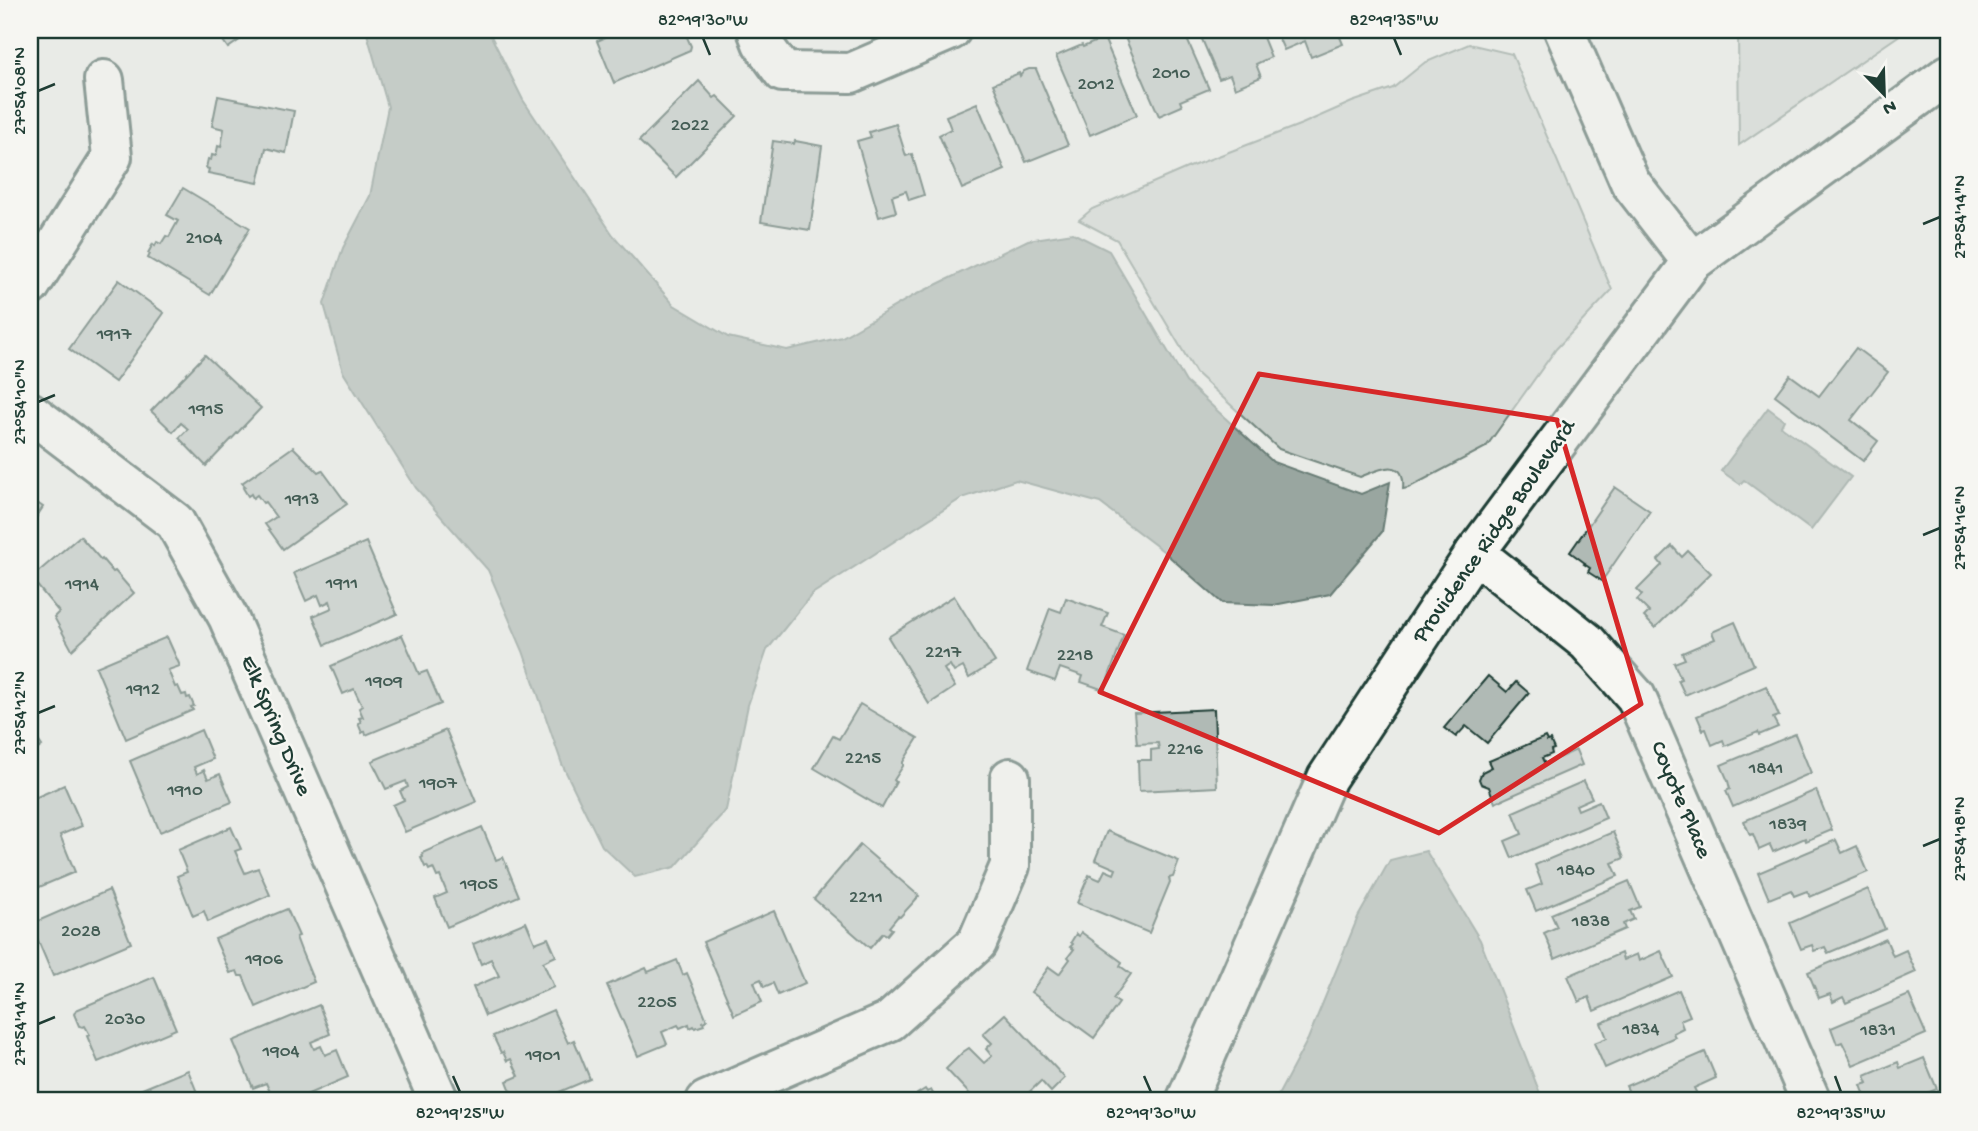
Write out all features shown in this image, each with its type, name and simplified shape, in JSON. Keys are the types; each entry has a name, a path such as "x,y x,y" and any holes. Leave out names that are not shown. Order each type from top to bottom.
{"street":[{"path":"757,30 762,43 783,72 837,73 851,73 951,30"},
{"path":"1564,30 1630,182 1692,262"},
{"name":"Providence Ridge Boulevard","path":"1186,1101 1327,778 1475,553 1692,262 1948,75"},
{"path":"30,286 112,157 104,80"},
{"name":"Elk Spring Drive","path":"30,412 175,522 228,617 439,1101"},
{"name":"Coyote Place","path":"1475,553 1587,642 1636,697 1811,1101"},
{"path":"706,1101 890,1021 977,943 1010,866 1010,778"}],"highlighted area":[{"path":"1259,374 1557,420 1641,704 1439,833 1100,692"}],"shaded area":[{"path":"366,30 488,30 523,100 613,235 674,305 728,337 787,350 842,337 913,296 1028,240 1073,233 1109,251 1186,382 1273,462 1361,494 1390,482 1382,532 1330,594 1274,605 1222,603 1163,551 1100,503 1016,480 962,498 812,594 767,650 748,705 726,810 675,867 635,877 602,846 562,764 523,651 488,570 416,488 343,372 324,304 343,248 370,196 388,107"},
{"path":"1738,30 1907,30 1739,145"},
{"path":"1469,44 1512,54 1612,290 1556,349 1486,447 1403,489 1403,478 1395,468 1382,469 1360,477 1279,449 1196,373 1117,240 1079,220 1092,209 1187,168 1393,88 1424,63"},
{"path":"1768,408 1784,420 1781,426 1851,477 1811,530 1744,480 1740,484 1721,471"},
{"path":"1426,851 1480,940 1543,1101 1275,1101 1308,1039 1358,917 1390,860"}],"building":[{"path":"210,30 254,30 228,48 217,32 213,34"},
{"path":"623,30 684,30 686,34 683,35 687,37 690,50 614,83 597,41"},
{"path":"1130,30 1183,30 1209,89 1180,101 1182,106 1159,116 1123,33"},
{"path":"1198,30 1260,30 1271,57 1256,64 1261,77 1235,88 1230,75 1219,79"},
{"path":"1275,30 1337,30 1343,44 1311,57 1305,41 1284,50"},
{"path":"1104,38 1137,115 1090,135 1056,56"},
{"path":"1029,69 1036,69 1068,145 1026,162 993,84 1019,73 1020,76"},
{"path":"699,81 714,98 717,96 737,116 676,177 639,141"},
{"path":"218,96 294,111 286,153 266,148 258,183 208,173 208,159 211,160 212,155 216,156 218,146 221,147 224,129 212,126"},
{"path":"977,103 1005,170 962,189 939,135 951,129 946,116"},
{"path":"896,124 906,156 912,154 924,195 909,200 906,191 892,196 896,212 879,217 857,141 871,137 869,132"},
{"path":"773,141 794,144 795,141 822,146 810,230 761,222"},
{"path":"183,188 250,228 210,295 148,258 153,244 161,244 166,236 169,237 178,221 167,215"},
{"path":"119,280 164,313 115,382 69,349"},
{"path":"1856,348 1888,372 1851,420 1878,441 1863,461 1775,395 1790,375 1819,396"},
{"path":"205,355 261,408 206,466 179,438 188,429 181,423 173,432 151,411"},
{"path":"293,447 318,472 322,470 347,504 283,549 265,524 276,517 257,495 253,498 251,494 248,496 242,483"},
{"path":"1615,487 1650,511 1602,581 1588,572 1590,568 1570,552"},
{"path":"30,498 43,507 30,527"},
{"path":"80,536 134,593 72,650 54,617 59,612 31,578"},
{"path":"366,542 397,614 325,645 313,616 332,608 330,601 322,605 318,595 306,601 294,573"},
{"path":"1672,546 1682,557 1688,551 1711,573 1655,628 1644,617 1649,612 1637,600 1642,595 1637,590 1662,565 1658,560"},
{"path":"954,596 995,662 969,678 963,667 954,672 950,665 944,669 955,687 929,704 888,637"},
{"path":"1066,598 1108,613 1102,627 1124,635 1104,690 1081,682 1083,676 1060,668 1055,681 1027,671 1050,608 1061,612"},
{"path":"1735,622 1754,665 1685,695 1674,663 1685,659 1682,653 1715,639 1712,632"},
{"path":"402,635 419,674 427,671 441,704 366,735 365,731 362,733 358,723 361,722 359,718 363,717 359,708 362,706 354,689 343,694 331,666"},
{"path":"167,637 180,666 168,670 175,687 178,686 182,695 190,697 193,710 126,739 96,667"},
{"path":"1488,676 1507,692 1516,682 1529,693 1487,743 1466,726 1456,737 1444,728"},
{"path":"1766,686 1779,716 1773,718 1778,727 1725,746 1723,740 1712,745 1697,716"},
{"path":"860,704 918,738 903,762 882,808 814,768 833,736 839,739"},
{"path":"1214,709 1217,787 1139,791 1138,760 1151,760 1151,750 1159,749 1158,743 1137,744 1134,713"},
{"path":"30,729 42,746 30,755"},
{"path":"201,730 213,759 194,767 197,774 204,770 208,779 220,774 232,802 160,832 130,761"},
{"path":"446,730 476,802 405,832 393,805 404,800 400,791 408,787 406,781 386,789 372,761"},
{"path":"1795,734 1811,773 1733,807 1726,791 1730,789 1728,781 1721,765"},
{"path":"1545,737 1547,741 1550,740 1554,749 1551,750 1552,754 1542,758 1545,764 1576,750 1582,765 1495,803 1489,787 1481,784 1479,779 1482,772 1492,767 1489,761"},
{"path":"1584,781 1592,798 1576,805 1578,810 1599,801 1606,818 1512,858 1505,841 1522,834 1513,812"},
{"path":"64,785 82,826 60,835 75,872 30,891 30,800"},
{"path":"1816,790 1832,830 1773,852 1770,845 1759,850 1744,821"},
{"path":"231,827 241,849 235,851 245,873 258,868 270,895 208,922 204,911 193,916 177,876 187,872 178,850"},
{"path":"482,827 496,860 503,857 519,896 447,927 435,898 447,893 440,876 437,877 433,868 429,870 425,867 422,853"},
{"path":"1107,831 1179,861 1173,877 1169,878 1170,882 1149,933 1077,903 1089,875 1100,880 1105,870 1114,874 1116,869 1095,860"},
{"path":"1613,832 1624,858 1612,863 1618,876 1536,911 1527,890 1542,884 1535,865"},
{"path":"1836,840 1842,853 1857,846 1868,872 1810,897 1807,891 1794,896 1791,890 1769,899 1758,873"},
{"path":"860,845 919,896 900,917 898,916 889,927 892,929 887,935 883,933 870,948 814,899"},
{"path":"1629,881 1640,907 1630,911 1634,919 1623,924 1625,929 1555,959 1544,933 1557,927 1551,914"},
{"path":"1868,889 1885,929 1828,953 1825,947 1814,951 1812,945 1801,949 1790,923"},
{"path":"109,890 131,943 53,976 31,924"},
{"path":"287,909 314,982 256,1007 243,976 239,976 237,971 230,973 215,939"},
{"path":"774,911 805,983 778,995 773,983 764,987 761,979 754,982 762,1002 734,1015 703,942"},
{"path":"526,922 535,943 548,938 556,956 543,962 554,987 485,1016 473,987 499,976 491,959 481,964 473,944"},
{"path":"1081,932 1122,962 1120,966 1131,974 1113,999 1119,1003 1094,1038 1031,992 1049,967 1059,974 1074,949 1070,947 1073,944 1071,942 1076,934 1079,936"},
{"path":"1886,939 1893,956 1906,950 1916,972 1846,1003 1843,997 1833,1002 1830,994 1819,998 1808,972"},
{"path":"1661,951 1673,977 1594,1011 1589,997 1579,1002 1568,976 1621,953 1623,960 1637,954 1639,961"},
{"path":"677,960 683,975 687,973 707,1020 703,1022 704,1025 695,1028 690,1028 689,1024 680,1028 678,1025 662,1032 667,1044 638,1056 607,985 646,968 648,972"},
{"path":"154,977 176,1029 98,1062 87,1036 90,1035 85,1026 79,1026 74,1014 76,1010"},
{"path":"1679,990 1690,1016 1680,1020 1683,1028 1673,1033 1675,1037 1605,1068 1594,1043 1607,1038 1601,1023"},
{"path":"1909,995 1926,1034 1853,1065 1842,1042 1837,1044 1831,1028"},
{"path":"319,1005 330,1034 311,1042 314,1049 321,1046 325,1055 337,1050 348,1077 292,1101 274,1101 266,1083 253,1088 233,1041"},
{"path":"553,1010 568,1043 574,1040 590,1079 538,1101 515,1101 507,1081 519,1076 511,1059 507,1061 503,1052 501,1053 493,1036"},
{"path":"1005,1014 1065,1078 1051,1092 1041,1081 1020,1101 976,1101 946,1069 969,1048 984,1063 992,1056 986,1049 992,1043 983,1034"},
{"path":"1705,1052 1716,1078 1694,1088 1697,1094 1684,1101 1633,1101 1626,1086"},
{"path":"1924,1058 1937,1089 1907,1101 1867,1101 1861,1085 1868,1083 1865,1076 1898,1062 1900,1068"},
{"path":"188,1070 200,1100 216,1093 219,1101 113,1101"},
{"path":"925,1089 927,1092 931,1090 937,1101 915,1101 917,1094"}]}
